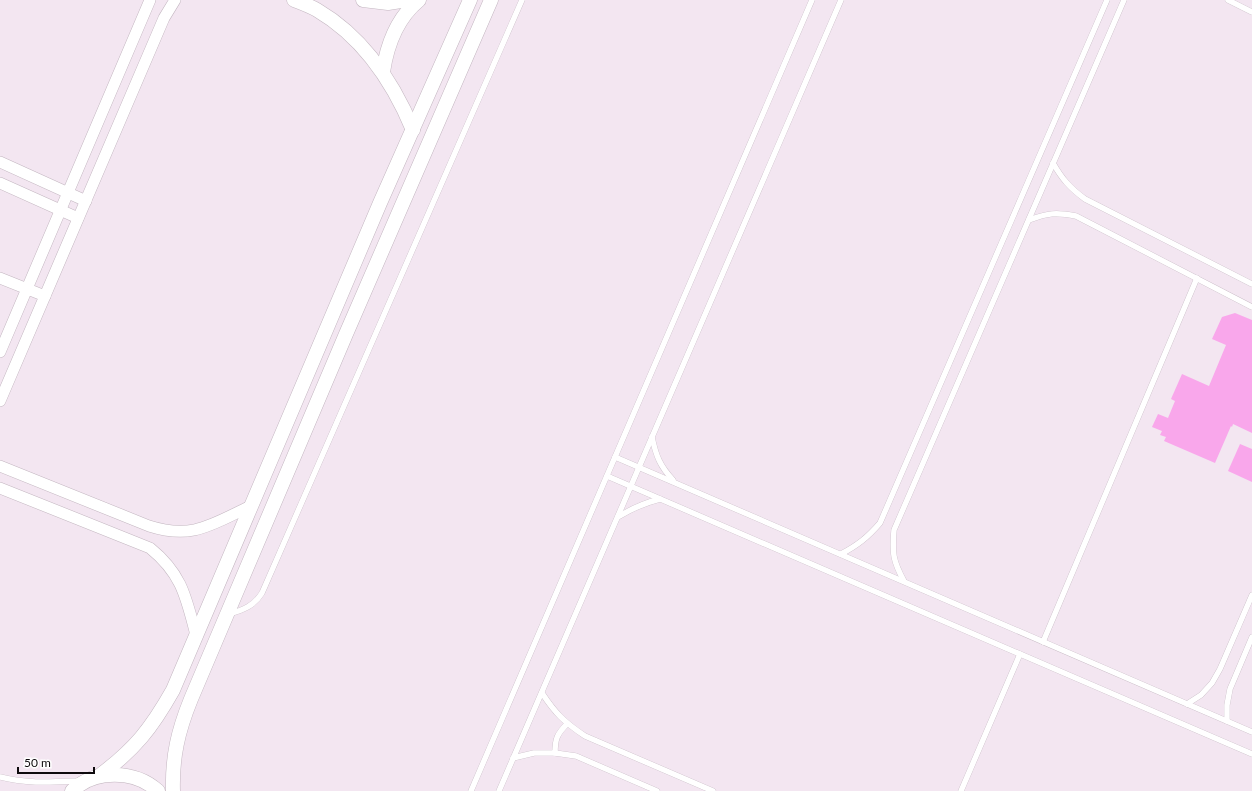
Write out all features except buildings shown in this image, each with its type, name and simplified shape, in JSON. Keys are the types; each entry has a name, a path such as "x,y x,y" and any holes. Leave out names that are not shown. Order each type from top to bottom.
{"street":[{"path":"0,352 150,0"},
{"path":"0,401 164,18 175,0"},
{"path":"294,0 316,10 332,21 365,50 383,72 398,97 413,130"},
{"path":"363,0 388,3 407,0"},
{"path":"383,72 388,49 397,27 406,14 419,0"},
{"path":"72,791 93,779 122,759 142,738 159,715 173,690 380,203 470,0"},
{"path":"173,791 175,746 191,699 346,334 491,0"},
{"path":"88,147 105,155"},
{"path":"0,162 86,201"},
{"path":"0,183 78,218"},
{"path":"0,278 45,296"},
{"path":"328,326 346,334"},
{"path":"0,466 149,526 163,530 178,532 193,531 208,527 251,506"},
{"path":"0,488 150,548 171,568 179,580 185,593 196,635"},
{"path":"173,690 191,699"},
{"path":"93,779 114,775 128,776 141,780 158,791"}],"lane":[{"path":"226,615 248,608 262,593 522,0"},
{"path":"471,791 812,0"},
{"path":"499,791 840,0"},
{"path":"841,554 856,546 869,536 880,523 1107,0"},
{"path":"904,581 896,566 892,548 894,530 1124,0"},
{"path":"1228,0 1252,12"},
{"path":"1053,163 1061,178 1085,199 1252,284"},
{"path":"1029,220 1044,214 1060,213 1076,216 1252,307"},
{"path":"1043,642 1197,278"},
{"path":"652,437 656,454 663,469 674,482"},
{"path":"615,457 1252,732"},
{"path":"607,476 1252,754"},
{"path":"617,518 630,509 660,499"},
{"path":"1187,704 1201,695 1212,683 1220,669 1252,595"},
{"path":"1227,721 1227,705 1230,689 1252,637"},
{"path":"961,791 1020,654"},
{"path":"542,693 553,710 567,724 585,736 713,791"},
{"path":"555,753 555,742 559,732 567,724"},
{"path":"514,758 534,753 555,753 576,756 657,791"},
{"path":"0,777 13,781 37,782 93,779"}]}
